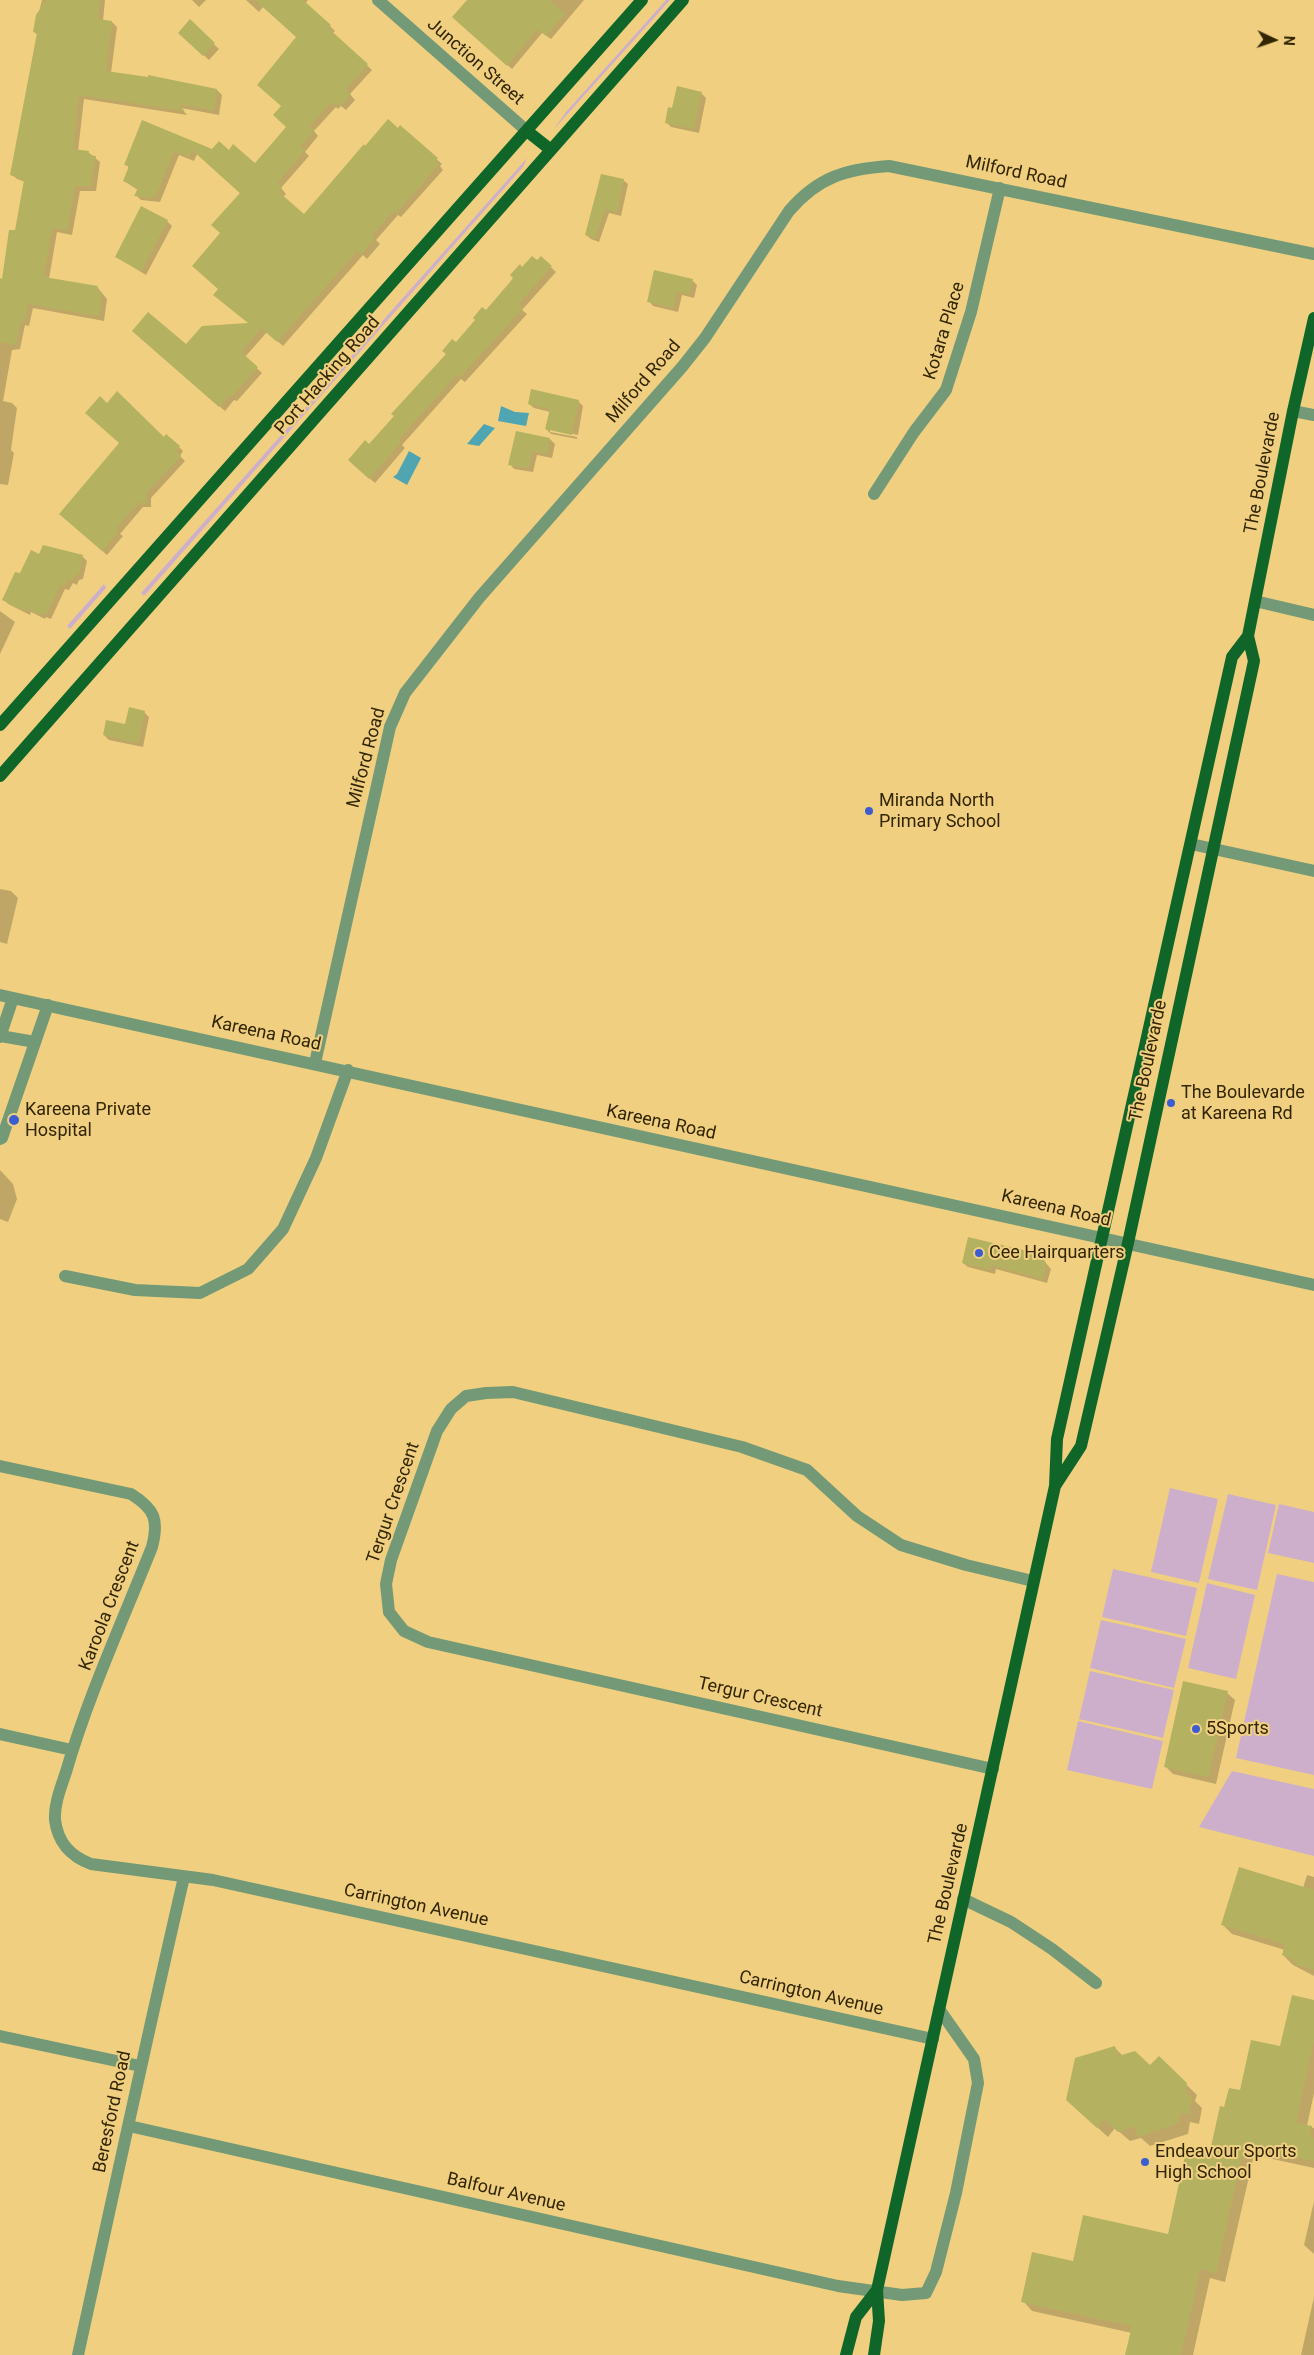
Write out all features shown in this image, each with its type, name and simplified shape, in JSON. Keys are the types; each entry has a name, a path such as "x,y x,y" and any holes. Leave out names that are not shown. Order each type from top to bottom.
{"main road":[{"name":"Port Hacking Road","path":"0,725 642,0"},
{"name":"Port Hacking Road","path":"0,776 683,0"},
{"name":"Junction Street","path":"526,131 551,150"},
{"name":"The Boulevarde","path":"1054,1486 1081,1446 1128,1244 1212,848 1254,661 1248,636 1293,411 1314,318"},
{"name":"The Boulevarde","path":"874,2354 879,2321 877,2290 1054,1486 1057,1439 1232,657 1248,636"},
{"name":"The Boulevarde","path":"846,2355 856,2316 877,2290"}],"street":[{"name":"Junction Street","path":"378,0 526,131"},
{"name":"Milford Road","path":"316,1063 390,727 405,693 462,620 682,367 705,338 789,211 801,198 822,182 840,173 863,168 889,166 1314,254"},
{"name":"Kotara Place","path":"874,494 914,432 946,390 971,312 1000,188"},
{"path":"1293,411 1314,416"},
{"path":"1255,601 1314,615"},
{"path":"1191,844 1314,871"},
{"name":"Kareena Road","path":"6,996 348,1070 1314,1285"},
{"path":"6,996 0,1036 35,1042"},
{"path":"0,1139 2,1138 48,1005"},
{"path":"65,1276 135,1290 200,1293 248,1268 283,1229 316,1158 348,1070"},
{"name":"Tergur Crescent","path":"993,1769 428,1642 404,1631 389,1612 386,1584 390,1560 438,1431 451,1409 466,1396 486,1392 513,1392 742,1447 807,1470 857,1516 901,1545 966,1565 1033,1580"},
{"name":"Karoola Crescent","path":"0,1466 131,1494 144,1503 154,1516 156,1531 152,1547 72,1750"},
{"path":"0,1734 72,1750"},
{"name":"Carrington Avenue","path":"72,1750 58,1798 55,1817 57,1831 65,1847 77,1859 91,1864 213,1880 933,2039"},
{"name":"Beresford Road","path":"78,2355 129,2126 140,2066 184,1877"},
{"path":"964,1899 1011,1922 1052,1949 1096,1983"},
{"name":"Balfour Avenue","path":"129,2126 828,2283 877,2290 902,2296 926,2293 936,2272 958,2184 978,2083 974,2058 939,2009"},
{"path":"0,2036 140,2066"}],"shaded area":[{"path":"666,0 670,0 554,129 566,112"},
{"path":"527,158 523,167 144,596 141,593"},
{"path":"104,584 106,588 70,629 67,626"},
{"path":"1170,1488 1218,1499 1199,1583 1151,1572"},
{"path":"1228,1494 1276,1505 1257,1590 1208,1579"},
{"path":"1279,1504 1314,1512 1314,1563 1268,1553"},
{"path":"1113,1569 1197,1588 1186,1636 1102,1617"},
{"path":"1277,1574 1314,1582 1314,1775 1236,1758"},
{"path":"1207,1583 1255,1595 1236,1679 1188,1668"},
{"path":"1101,1620 1186,1639 1174,1688 1090,1668"},
{"path":"1090,1671 1174,1690 1163,1738 1079,1719"},
{"path":"1078,1721 1163,1741 1152,1789 1067,1770"},
{"path":"1232,1771 1314,1789 1314,1856 1199,1827"}],"water":[{"path":"501,406 515,412 529,413 526,426 498,421"},
{"path":"484,424 495,428 479,446 467,444"},
{"path":"409,451 421,458 407,485 393,477 397,474"}],"building":[{"path":"46,0 100,0 98,19 112,21 106,71 148,77 148,75 217,89 214,110 178,104 185,111 79,95 73,149 89,151 88,155 96,156 91,186 75,186 67,230 52,228 44,277 98,286 97,292 102,292 99,316 28,304 24,322 20,321 16,345 0,342 0,278 2,279 9,230 15,230 24,180 10,175 37,33 33,32 36,15"},
{"path":"255,0 303,0 331,25 328,28 368,64 346,89 351,94 340,106 335,102 332,105 330,103 309,126 314,130 300,147 305,150 277,183 282,188 279,192 304,214 388,119 398,128 400,125 438,158 435,161 439,164 396,213 393,211 372,235 375,238 361,255 357,251 277,342 261,328 241,352 258,367 231,397 229,396 219,407 132,331 148,312 186,344 202,326 248,323 213,295 218,289 192,266 220,233 211,225 240,193 192,150 189,157 174,151 155,198 134,196 138,188 123,181 129,166 124,165 142,120 212,149 219,141 229,150 233,144 255,163 286,127 273,115 281,106 257,85 296,37"},
{"path":"467,0 550,0 565,14 546,35 537,29 507,66 452,17"},
{"path":"190,19 215,43 203,56 178,33"},
{"path":"677,86 702,92 694,129 665,123 668,107 672,108"},
{"path":"601,174 624,179 617,212 605,209 595,238 585,235"},
{"path":"141,206 168,220 141,271 115,257"},
{"path":"532,256 537,260 541,256 552,266 518,304 523,308 459,378 456,375 398,440 401,442 369,479 348,460 365,440 369,444 394,416 391,414 446,354 442,351 452,339 456,342 475,320 473,318 482,307 486,310 509,284 513,278 510,275 520,264 522,267"},
{"path":"654,270 693,279 689,294 677,291 673,308 647,302"},
{"path":"531,389 579,400 572,435 545,429 550,409 528,404"},
{"path":"117,391 164,437 166,434 180,446 176,451 181,456 146,493 147,503 138,503 116,528 119,531 102,551 59,514 119,443 85,413 100,396 107,403"},
{"path":"516,431 550,438 547,454 532,451 529,468 508,465"},
{"path":"43,545 83,555 79,574 75,575 72,581 68,579 64,586 60,585 46,615 41,613 40,615 26,608 25,611 2,600 15,572 20,573 31,550 39,554"},
{"path":"129,707 145,711 138,743 103,735 106,720 125,724"},
{"path":"968,1237 1040,1254 1046,1263 1043,1279 991,1265 990,1270 962,1263"},
{"name":"5Sports","path":"1183,1681 1228,1691 1208,1777 1164,1767"},
{"path":"1239,1867 1314,1890 1314,1970 1294,1964 1295,1960 1282,1955 1285,1944 1221,1925"},
{"path":"1292,1995 1314,2000 1314,2040 1296,2123 1312,2126 1310,2138 1314,2138 1314,2161 1244,2145 1216,2273 1200,2269 1181,2355 1125,2355 1132,2326 1021,2302 1032,2252 1073,2261 1083,2215 1168,2234 1187,2146 1210,2151 1220,2106 1224,2107 1229,2088 1240,2090 1251,2040 1280,2046"},
{"path":"1115,2046 1118,2056 1135,2051 1150,2065 1159,2056 1187,2083 1185,2094 1192,2096 1189,2114 1180,2113 1178,2123 1138,2137 1135,2126 1118,2132 1104,2119 1097,2128 1066,2100 1075,2058"}],"place":[{"name":"Miranda North Primary School","path":"869,811"},
{"name":"The Boulevarde at Kareena Rd","path":"1171,1103"},
{"name":"Kareena Private Hospital","path":"14,1120"},
{"name":"Cee Hairquarters","path":"979,1253"},
{"name":"5Sports","path":"1196,1729"},
{"name":"Endeavour Sports High School","path":"1145,2162"}]}
